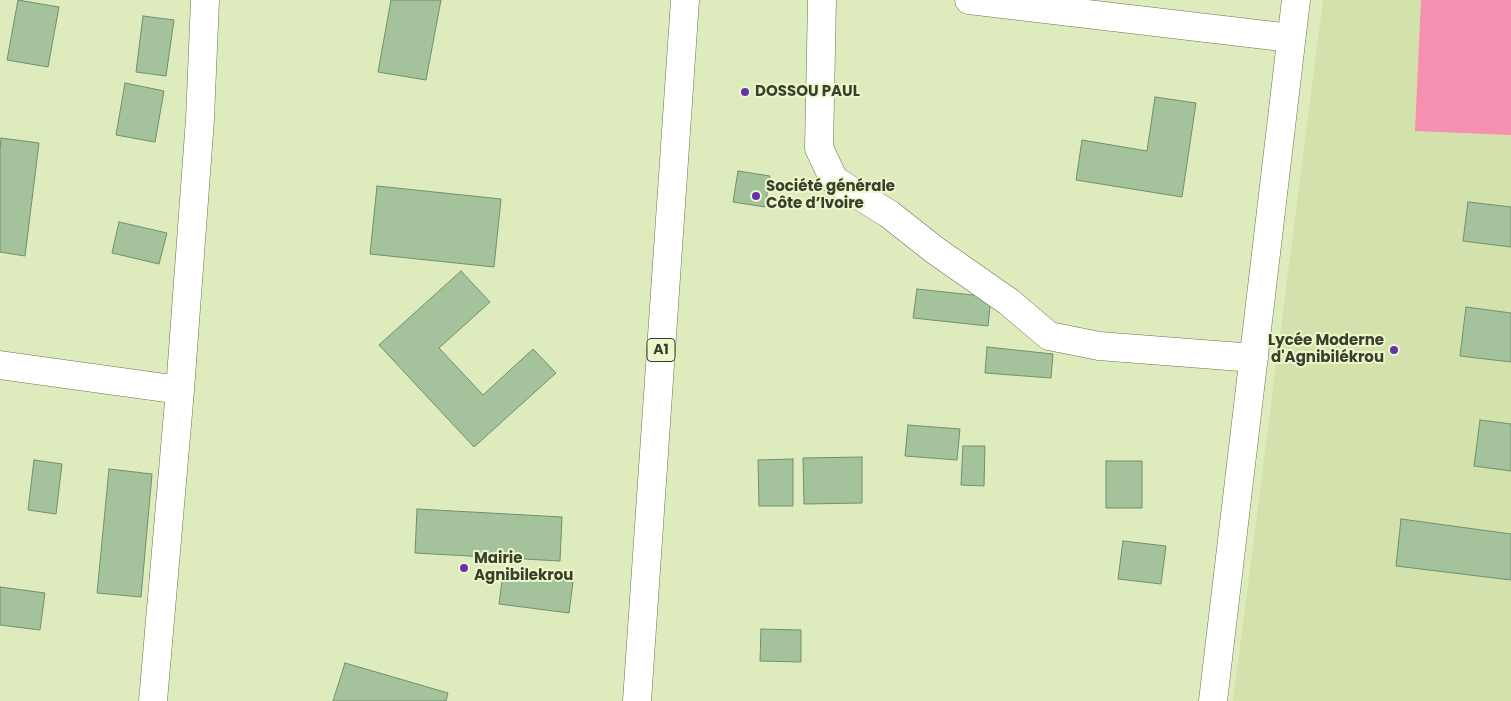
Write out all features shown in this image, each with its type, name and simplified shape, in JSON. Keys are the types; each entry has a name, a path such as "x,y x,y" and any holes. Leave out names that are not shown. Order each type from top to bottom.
{"street":[{"path":"152,701 180,390 200,119 205,0"},
{"name":"A1","path":"637,701 685,0"},
{"path":"822,0 819,148 834,180 889,214 936,251 1009,302 1049,336 1099,346 1254,358"},
{"path":"969,0 1291,38"},
{"path":"1213,701 1296,0"},
{"path":"0,365 180,390"}],"shaded area":[{"name":"Lycée Moderne d'Agnibilékrou","path":"1323,0 1511,0 1511,701 1233,701"},
{"path":"1421,0 1511,0 1511,135 1415,131"}],"building":[{"path":"18,0 59,7 48,67 7,60"},
{"path":"391,0 441,0 426,80 378,72"},
{"path":"143,16 174,20 166,76 136,72"},
{"path":"125,83 164,91 155,142 116,135"},
{"path":"1155,97 1196,103 1182,197 1076,180 1082,140 1147,151"},
{"path":"1,138 39,143 25,256 0,252"},
{"path":"738,171 770,176 765,207 733,202"},
{"path":"377,186 501,199 494,267 370,254"},
{"path":"1468,202 1511,207 1511,247 1463,241"},
{"path":"119,222 167,233 159,264 112,253"},
{"path":"461,271 490,302 439,348 483,395 533,349 556,373 474,447 379,345"},
{"path":"917,289 991,297 988,326 913,318"},
{"path":"1466,307 1511,313 1511,362 1460,356"},
{"path":"987,347 1053,354 1051,378 985,373"},
{"path":"1480,420 1511,424 1511,471 1474,466"},
{"path":"908,425 960,429 957,460 905,456"},
{"path":"963,446 985,446 984,486 961,485"},
{"path":"862,457 862,503 804,504 803,458"},
{"path":"793,459 793,506 759,506 758,460"},
{"path":"34,460 62,464 56,514 28,510"},
{"path":"1106,461 1142,461 1142,508 1106,508"},
{"path":"109,469 152,474 141,597 97,593"},
{"path":"417,509 562,517 560,561 415,553"},
{"path":"1401,519 1511,534 1511,580 1396,566"},
{"path":"1123,541 1166,546 1161,584 1118,579"},
{"path":"503,574 573,582 569,613 499,604"},
{"path":"0,587 45,593 40,630 0,625"},
{"path":"761,629 801,630 801,662 760,661"},
{"path":"345,663 448,693 446,701 333,701"}],"place":[{"name":"DOSSOU PAUL","path":"745,92"},
{"name":"Société générale Côte d’Ivoire","path":"756,196"},
{"name":"Lycée Moderne d'Agnibilékrou","path":"1394,350"},
{"name":"Mairie Agnibilekrou","path":"464,568"}]}
